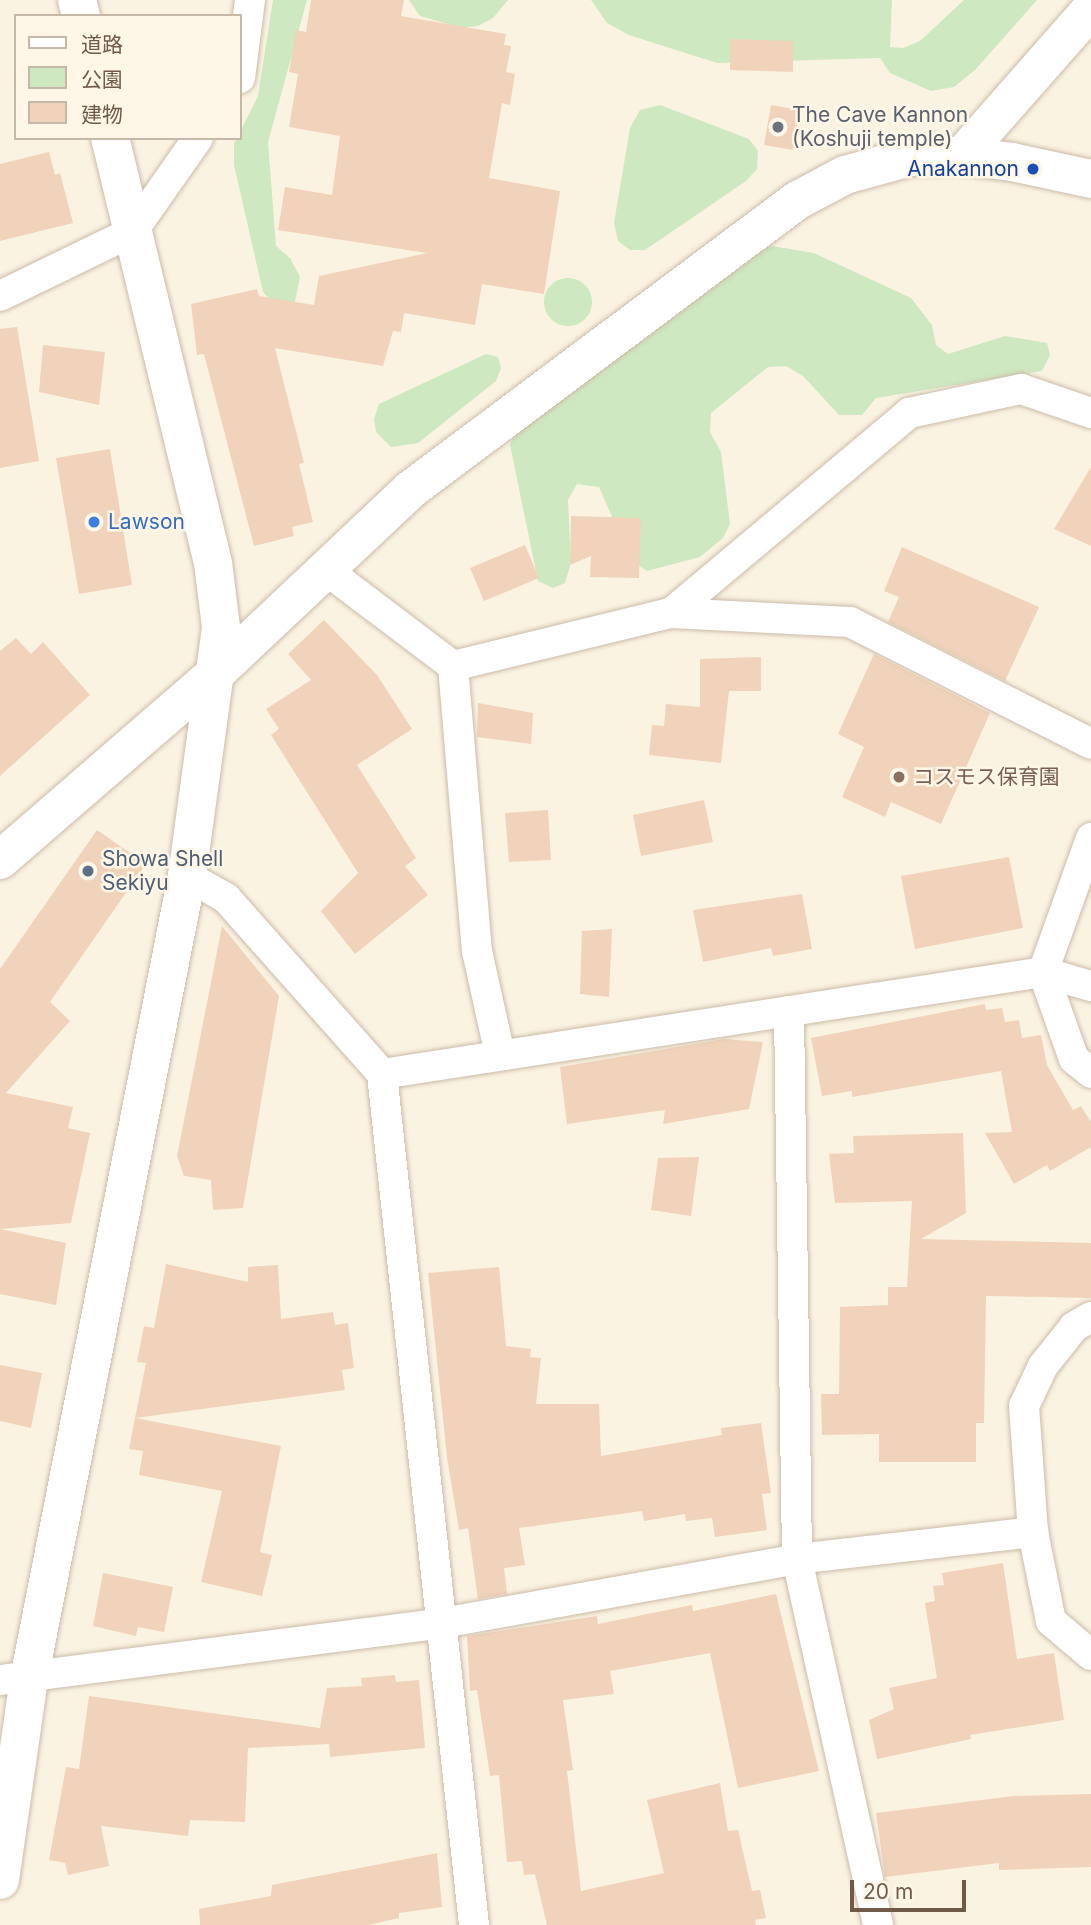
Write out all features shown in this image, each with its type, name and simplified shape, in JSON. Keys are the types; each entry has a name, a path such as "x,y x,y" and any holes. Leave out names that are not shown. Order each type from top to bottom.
{"street":[{"path":"242,62 250,0"},
{"path":"962,156 1091,9"},
{"path":"0,1880 15,1679 187,876 221,627 213,563 110,140"},
{"path":"0,296 132,232 197,140"},
{"path":"0,860 216,673 410,490 798,200 845,175 910,157 962,156 1091,179"},
{"path":"671,613 909,412 1021,389 1091,413"},
{"path":"326,570 453,666 477,951 500,1055"},
{"path":"453,666 671,613 850,622 1091,744"},
{"path":"1091,838 1043,972 1074,1059 1091,1073"},
{"path":"187,876 226,898 382,1074 474,1925"},
{"path":"382,1074 1043,972 1091,986"},
{"path":"789,1011 797,1559 878,1925"},
{"path":"1091,1317 1074,1327 1043,1366 1024,1406 1032,1532 1051,1621 1091,1655"},
{"path":"15,1679 442,1623 797,1559 1032,1532"}],"green space":[{"path":"273,0 307,0 268,142 276,246 290,258 300,277 295,302 276,307 263,292 234,165 234,144 236,140 242,140 242,128 258,96"},
{"path":"409,0 508,0 493,18 478,26 461,28 420,16"},
{"path":"591,0 892,0 890,47 903,48 920,41 964,0 1037,0 975,70 954,87 931,91 890,73 880,58 717,63 629,35 607,23"},
{"path":"660,105 749,139 758,151 757,169 746,181 645,250 630,250 618,241 614,223 630,128 640,110"},
{"path":"772,246 814,253 911,298 932,325 936,345 948,354 1005,336 1047,343 1050,355 1042,371 876,398 862,415 839,415 803,376 786,366 768,367 711,413 710,432 721,452 730,524 723,538 700,557 647,571 631,560 599,487 577,484 568,500 571,563 565,583 553,588 538,581 510,445 516,429 750,250"},
{"path":"568,278 585,285 592,302 585,319 568,326 551,319 544,302 551,285"},
{"path":"486,354 498,357 501,368 496,381 418,443 391,447 376,432 374,419 379,404"}],"building":[{"path":"311,0 404,0 401,16 506,34 504,45 511,46 506,72 515,74 510,105 502,103 489,178 560,191 544,294 482,284 475,325 404,313 401,332 393,331 383,366 275,348 304,463 299,464 313,522 292,527 294,536 254,546 204,354 197,355 191,304 257,289 259,296 314,305 319,276 427,253 278,230 285,187 332,195 340,136 289,127 298,74 289,72 296,30 306,32"},
{"path":"730,39 793,41 793,72 730,70"},
{"path":"771,105 800,110 793,150 764,145"},
{"path":"49,152 55,175 60,173 73,223 0,241 0,164"},
{"path":"17,327 39,461 0,468 0,329"},
{"path":"43,345 105,352 99,405 39,392"},
{"name":"Lawson","path":"110,449 132,585 79,594 56,458"},
{"path":"1091,467 1091,546 1054,529"},
{"path":"571,516 641,518 639,578 590,577 591,556 570,565"},
{"path":"525,545 539,578 484,601 470,568"},
{"path":"902,547 1039,607 1005,681 888,622 899,597 884,591"},
{"path":"324,620 377,675 412,729 357,765 416,858 405,866 428,895 355,954 321,911 358,873 271,735 279,729 266,709 311,680 288,654"},
{"path":"16,638 31,654 43,642 90,695 0,776 0,651"},
{"path":"874,654 990,713 941,824 891,802 885,817 842,797 864,747 838,734"},
{"path":"761,657 761,691 729,691 721,763 649,755 652,725 664,726 666,704 700,707 700,659"},
{"path":"478,703 533,713 531,744 477,737"},
{"path":"704,800 713,842 641,856 633,815"},
{"path":"548,810 551,860 509,862 505,813"},
{"path":"97,830 146,864 50,1002 70,1021 6,1093 73,1107 68,1128 90,1133 71,1223 0,1229 0,969"},
{"path":"1009,857 1023,928 915,949 901,876"},
{"path":"802,894 812,949 773,956 771,948 703,962 693,910"},
{"path":"222,926 279,996 243,1208 213,1210 211,1180 184,1176 177,1156"},
{"path":"612,929 609,997 580,994 582,931"},
{"path":"985,1004 986,1010 1002,1008 1005,1022 1019,1020 1022,1038 1041,1035 1047,1065 1073,1110 1081,1106 1091,1122 1091,1147 1050,1171 1047,1165 1014,1184 985,1133 1012,1132 1001,1071 852,1097 852,1091 822,1096 811,1038"},
{"path":"724,1039 763,1042 749,1109 663,1124 665,1110 567,1124 560,1067"},
{"path":"963,1133 966,1213 921,1239 1091,1243 1091,1298 986,1296 984,1423 976,1423 976,1462 879,1462 879,1434 822,1435 821,1394 839,1394 840,1307 888,1305 888,1287 907,1287 912,1201 835,1203 829,1154 854,1153 853,1136"},
{"path":"699,1157 691,1216 651,1210 658,1158"},
{"path":"0,1229 66,1243 56,1305 0,1294"},
{"path":"166,1264 248,1282 248,1267 278,1265 281,1319 333,1312 335,1325 348,1323 354,1368 342,1370 345,1390 135,1418 146,1363 137,1362 144,1326 154,1328"},
{"path":"499,1267 506,1346 531,1349 530,1357 541,1358 536,1404 599,1404 601,1456 722,1435 721,1428 761,1423 771,1493 762,1494 767,1530 715,1537 712,1518 686,1521 685,1514 644,1521 642,1511 519,1528 525,1565 504,1568 507,1594 478,1599 468,1528 459,1530 447,1458 428,1273"},
{"path":"0,1365 42,1373 31,1428 0,1421"},
{"path":"135,1418 281,1446 260,1552 272,1555 262,1596 201,1582 222,1491 139,1475 143,1451 129,1449"},
{"path":"1003,1563 1017,1659 1054,1653 1064,1720 970,1735 971,1739 877,1759 869,1720 894,1709 889,1688 937,1678 925,1603 935,1601 933,1586 944,1585 942,1573"},
{"path":"103,1573 173,1587 164,1632 138,1627 136,1636 93,1626"},
{"path":"776,1594 819,1771 738,1788 710,1653 610,1671 614,1694 563,1700 573,1770 567,1771 581,1891 664,1873 647,1800 720,1783 728,1831 738,1830 752,1891 760,1890 766,1918 755,1920 756,1925 547,1925 535,1874 524,1875 522,1861 507,1862 499,1775 490,1776 477,1690 470,1691 467,1636 597,1616 598,1624 692,1605 693,1611"},
{"path":"395,1675 396,1682 419,1680 425,1748 330,1757 329,1744 248,1748 245,1822 190,1820 188,1836 101,1826 109,1866 68,1875 65,1863 49,1860 66,1767 79,1769 89,1696 320,1728 327,1688 362,1686 361,1678"},
{"path":"1091,1794 1091,1867 999,1870 999,1863 885,1877 876,1813 1014,1796"},
{"path":"437,1853 442,1907 399,1913 399,1918 368,1925 200,1925 199,1909 271,1896 272,1885"}],"place":[{"name":"The Cave Kannon (Koshuji temple)","path":"778,127"},
{"name":"Anakannon","path":"1033,169"},
{"name":"Lawson","path":"94,522"},
{"name":"コスモス保育園","path":"899,777"},
{"name":"Showa Shell Sekiyu","path":"88,871"}]}
